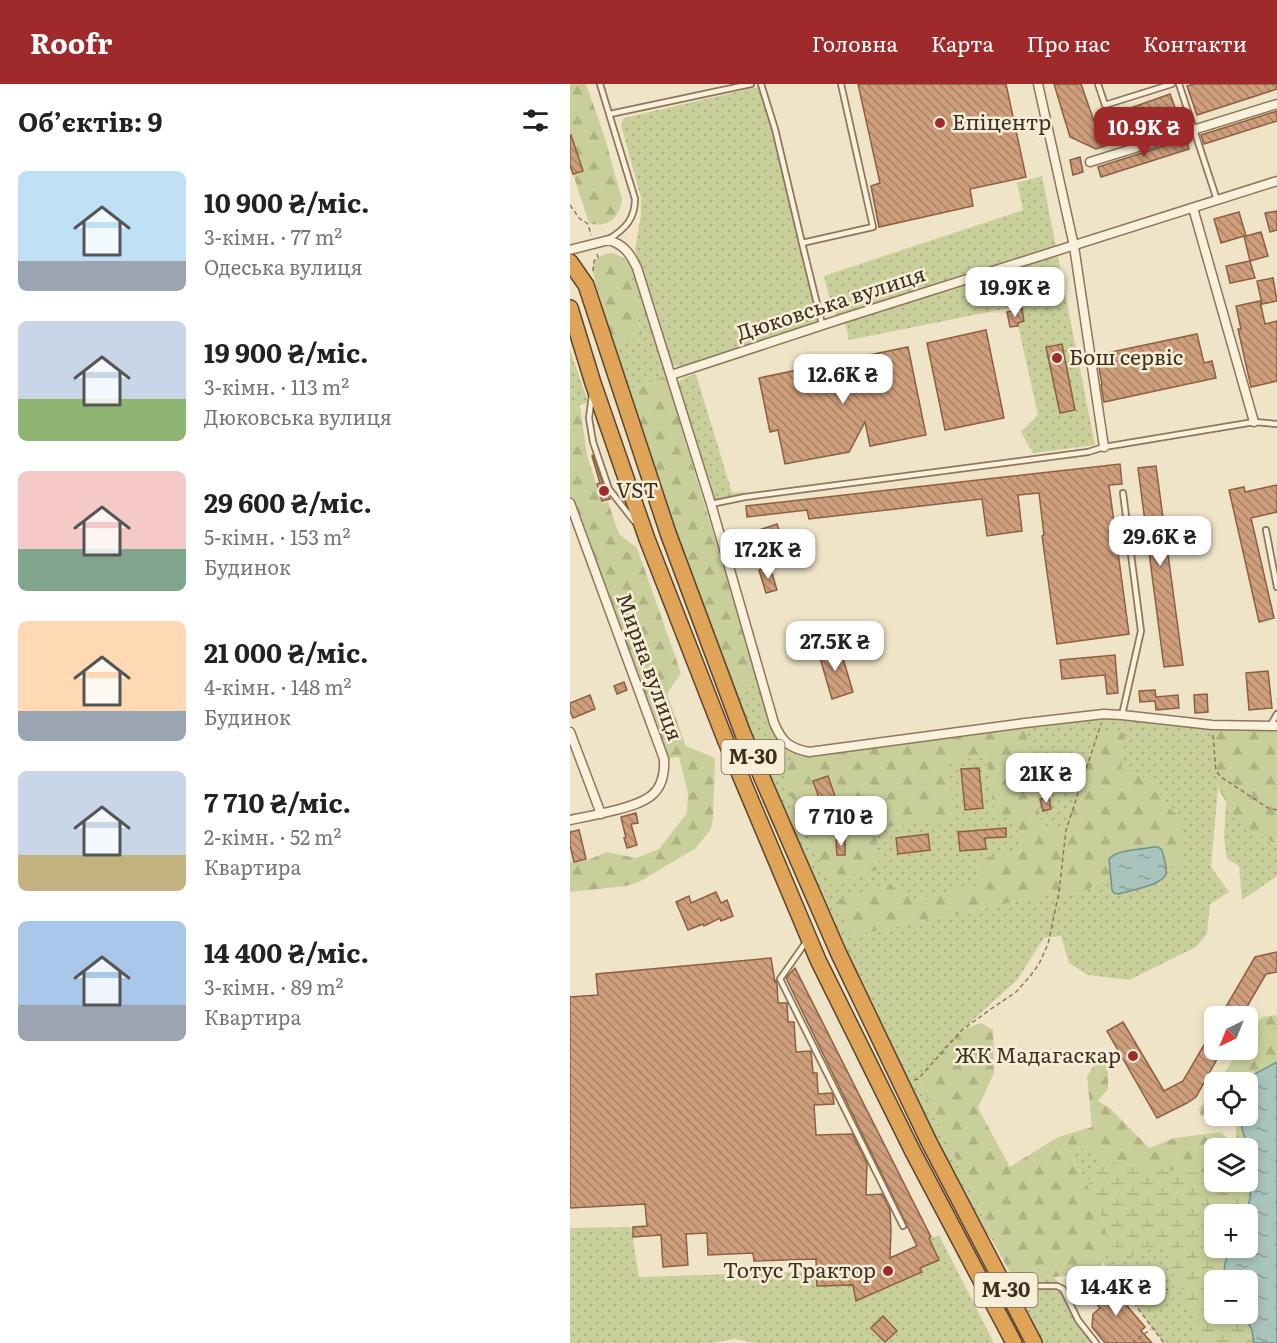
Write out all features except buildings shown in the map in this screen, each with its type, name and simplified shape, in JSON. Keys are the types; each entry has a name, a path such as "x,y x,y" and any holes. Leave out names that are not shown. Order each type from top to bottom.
{"highway":[{"name":"М-30","path":"570,262 586,285 668,533 743,734 838,952 929,1143 1034,1343"},
{"name":"М-30","path":"570,308 593,383 647,539 725,739 818,960 913,1152 1014,1343"}],"street":[{"path":"1038,84 1074,246 1104,447"},
{"path":"1090,162 1277,104"},
{"name":"Дюковська вулиця","path":"671,375 1277,181"},
{"path":"1194,208 1254,422"},
{"path":"570,250 609,240 626,248 637,268 711,504 774,723 784,741 795,749 809,752 1104,714 1212,725 1273,726"},
{"name":"Мирна вулиця","path":"570,503 664,759 663,779 651,796 637,804 570,820"},
{"path":"570,732 601,814"}],"lane":[{"path":"600,84 635,199 635,207 629,222 609,240"},
{"path":"610,114 751,84"},
{"path":"762,84 823,325"},
{"path":"802,243 873,226 841,84"},
{"path":"1098,84 1105,105 1172,84"},
{"path":"1179,84 1217,200"},
{"path":"711,504 745,497 1088,452 1104,447 1254,422 1277,424"},
{"path":"1122,715 1141,631 1123,493"},
{"path":"1266,530 1277,587"},
{"path":"1273,726 1277,714"},
{"path":"809,937 780,979 903,1226"},
{"path":"997,1272 1018,1283 1032,1286 1057,1286 1063,1289 1078,1320 1096,1343"},
{"path":"1018,1314 1025,1293 1032,1286"}],"path":[{"path":"570,205 579,218 588,224 598,257 594,261 592,270"},
{"path":"908,1083 918,1079 962,1030 1016,992 1039,964 1048,944 1057,902 1066,830 1104,714"},
{"path":"1212,725 1216,771 1221,777 1268,808 1277,810"},
{"path":"1127,1293 1143,1282 1155,1289 1161,1296 1158,1302 1151,1301 1150,1297 1155,1289"},
{"path":"1121,1284 1164,1343"},
{"path":"1158,1293 1168,1289"},
{"path":"1132,1343 1152,1328"}],"green space":[{"path":"570,84 586,84 604,135 622,199 616,216 607,223 589,223 573,174 582,171 575,146 570,143"},
{"path":"762,86 822,321 682,367 674,365 669,360 635,249 641,215 641,198 621,125 624,118"},
{"path":"1042,176 1095,445 1033,453 1021,432 1038,415 1014,307 849,340 846,326 833,311 824,276 1023,210 1017,183"},
{"path":"611,253 626,260 635,273 629,278 641,311 637,317 643,336 614,346 592,270 598,258"},
{"path":"635,273 666,376 628,390 614,346 643,335 637,317 641,311 629,278"},
{"path":"570,350 588,402 570,409"},
{"path":"696,374 732,493 744,492 745,497 711,504 676,392 682,379"},
{"path":"666,376 758,683 732,689 674,530 628,390"},
{"path":"580,406 587,455 602,503 608,502 619,534 637,548 681,673 667,694 686,746 715,758 711,829 696,848 639,882 626,886 570,892 570,860 573,863 588,860 607,852 636,858 659,849 687,813 688,793 679,757 664,759 570,503 570,409"},
{"path":"758,683 768,718 774,723 785,741 809,752 875,829 934,820 946,761 986,756 994,811 1016,819 1021,853 977,858 979,886 914,900 852,936 1059,892 1078,894 1092,888 1110,875 1112,890 1118,894 1158,882 1167,870 1178,864 1184,821 1172,811 1149,779 1121,769 1097,735 1066,830 1042,828 1025,723 1104,714 1212,725 1218,788 1211,867 1229,892 1210,904 1207,934 1196,947 1129,980 1088,975 1069,963 1061,936 1044,938 1017,980 962,1030 918,1079 1010,1273 977,1218 843,950 732,689"},
{"path":"1025,723 1042,828 1066,830 1097,735 1101,732 1125,733 1121,769 1149,779 1172,811 1184,821 1184,856 1167,870 1162,850 1158,847 1118,853 1109,859 1110,875 1085,892 1078,894 1059,892 852,936 837,900 888,884 914,900 979,886 977,858 1021,853 1016,820 994,811 986,756 947,761 956,822 939,825 934,820 875,829 880,869 831,885 784,781 790,762 809,752"},
{"path":"1212,725 1277,726 1277,845 1251,830 1233,814 1218,788"},
{"path":"1226,802 1233,814 1277,845 1277,876 1242,900 1239,866 1227,859 1224,838"},
{"path":"1277,1015 1277,1062 1258,1072 1225,1072 1233,1060 1258,1060 1258,1023 1262,1017"},
{"path":"981,1023 993,1030 994,1073 978,1108 1010,1167 1058,1137 1092,1127 1087,1076 1103,1052 1108,1072 1108,1089 1098,1101 1111,1109 1149,1148 1175,1138 1221,1132 1227,1138 1204,1138 1204,1172 1198,1173 1113,1162 1101,1159 1079,1147 1074,1148 1071,1155 1099,1209 1106,1232 1107,1245 1100,1270 1054,1277 1010,1273 918,1079 962,1030"},
{"path":"1204,1102 1204,1116 1201,1116 1199,1109"},
{"path":"1236,1126 1249,1126 1251,1138 1236,1138"},
{"path":"1079,1147 1101,1159 1113,1162 1181,1172 1204,1172 1204,1192 1246,1192 1230,1204 1204,1204 1204,1258 1215,1258 1215,1270 1204,1270 1204,1324 1228,1324 1254,1343 1164,1343 1102,1261 1107,1233 1100,1210 1071,1155 1073,1149"},
{"path":"1122,1163 1174,1171 1203,1172 1204,1192 1258,1192 1258,1186 1262,1214 1258,1214 1258,1204 1204,1204 1204,1258 1251,1258 1255,1270 1204,1270 1204,1324 1258,1324 1258,1281 1277,1343 1195,1343 1197,1318 1182,1305 1181,1288 1163,1250 1148,1248 1124,1260 1118,1260 1109,1250 1103,1219 1090,1186 1089,1179 1093,1167 1099,1164"},
{"path":"631,1227 639,1277 855,1270 868,1267 939,1235 994,1343 756,1343 735,1339 711,1343 570,1343 570,1228"},
{"path":"1010,1273 1054,1277 1063,1289 1078,1320 1096,1343 1043,1343"}],"water":[{"path":"1153,847 1162,850 1166,869 1164,878 1145,887 1114,893 1109,859 1123,852"},
{"path":"1277,1062 1277,1343 1254,1343 1249,1324 1258,1324 1258,1270 1224,1270 1224,1268 1227,1258 1258,1258 1258,1204 1249,1204 1251,1192 1258,1192 1258,1138 1245,1138 1241,1126 1258,1126 1258,1072"}],"place":[{"name":"Епіцентр","path":"940,123"},
{"name":"Бош сервіс","path":"1057,358"},
{"name":"VST","path":"604,491"},
{"name":"ЖК Мадагаскар","path":"1133,1056"},
{"name":"Тотус Трактор","path":"888,1271"}]}
